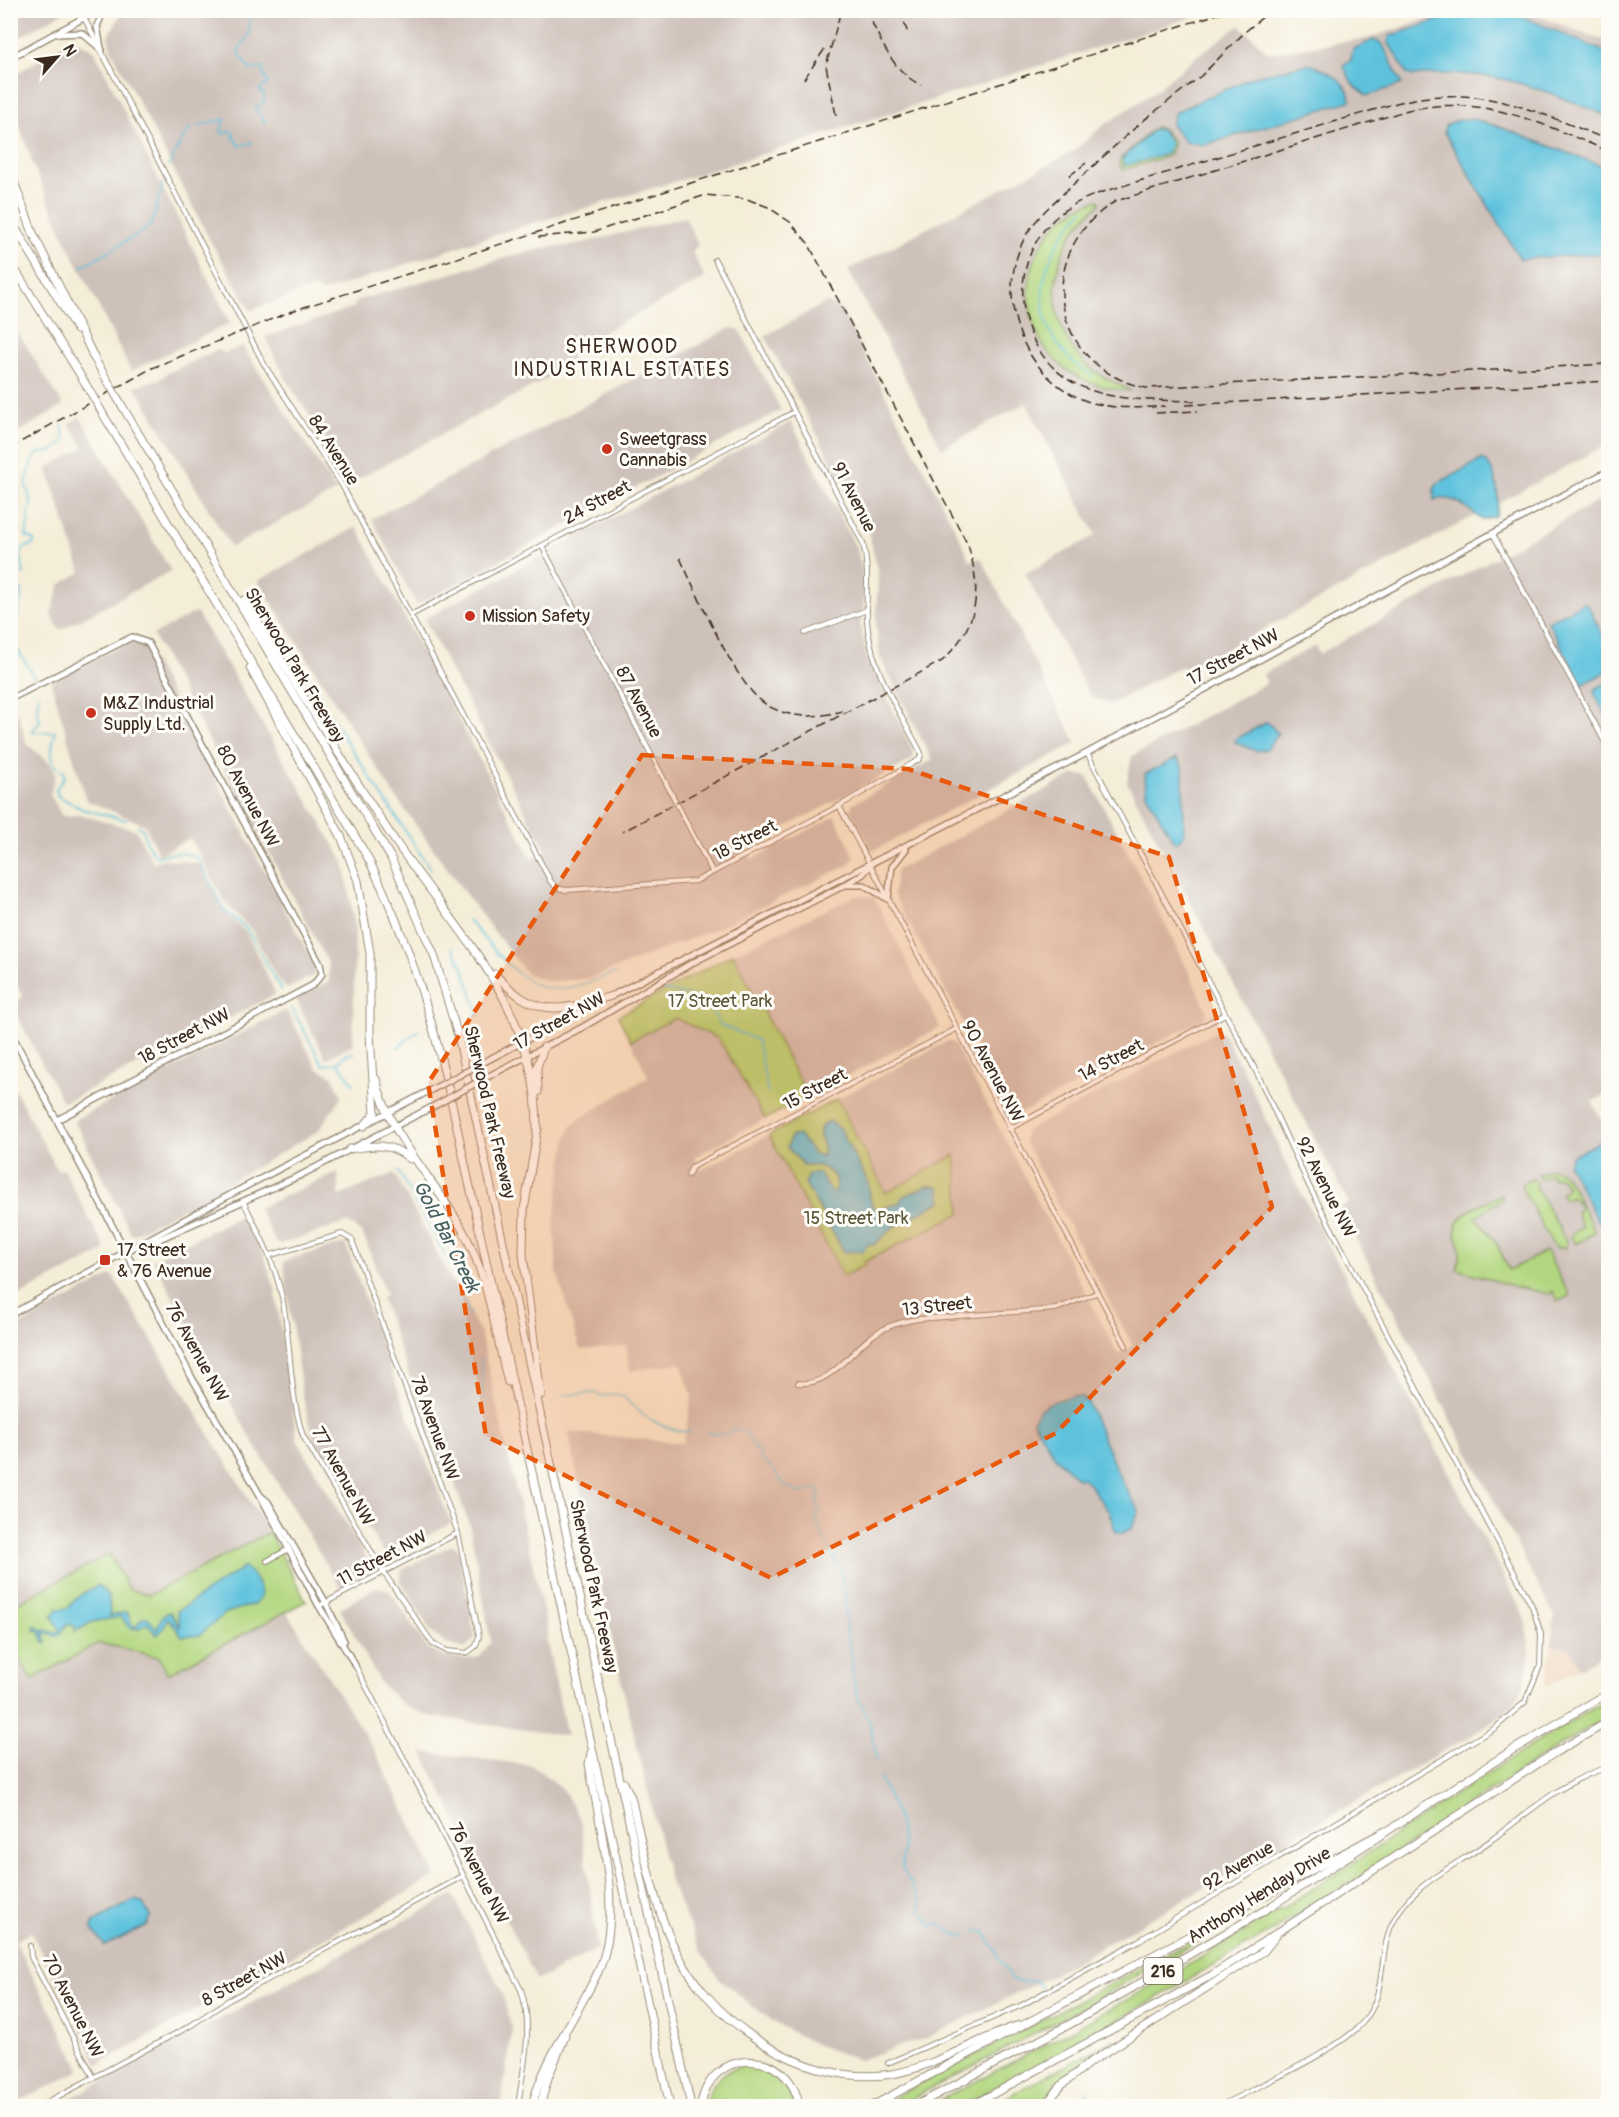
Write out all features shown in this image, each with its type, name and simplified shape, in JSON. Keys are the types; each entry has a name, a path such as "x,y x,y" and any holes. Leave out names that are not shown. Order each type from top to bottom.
{"highway":[{"path":"10,171 33,233 95,359"},
{"name":"Sherwood Park Freeway","path":"10,219 386,848 424,930 458,1036 691,2106"},
{"name":"Sherwood Park Freeway","path":"10,261 368,858 407,944 439,1046 670,2106"},
{"path":"10,268 29,292"},
{"path":"208,549 232,580 390,833 485,963 507,1003 522,1042 535,1096 537,1131"},
{"path":"242,646 251,670 340,836 358,881 370,953 375,1113 364,1126"},
{"path":"485,963 521,998 540,1006 567,1008 611,996"},
{"path":"542,1419 540,1376 523,1254 524,1210 540,1114 537,1067 544,1047"},
{"path":"372,1065 393,1127 455,1216 471,1246 509,1389 520,1416"},
{"path":"350,1149 374,1145 390,1146 406,1155 428,1179"},
{"name":"Anthony Henday Drive","path":"915,2106 1145,1982 1404,1822 1511,1751 1608,1693"},
{"name":"216","path":"970,2106 1141,2016 1280,1932 1556,1752 1608,1722"},
{"path":"540,2106 552,2067 604,1957 609,1919 608,1878 590,1764 592,1749"},
{"path":"619,1771 631,1797 660,1912 670,1939 682,1962 703,1991 724,2014 752,2036 809,2065 843,2073 876,2075 921,2068 1017,2025 1028,2024"},
{"path":"872,2106 1252,1904 1371,1837 1404,1822"},
{"path":"1044,2106 1062,2085 1089,2063 1264,1951 1280,1932"},
{"path":"532,2106 555,2046 583,1998"},
{"path":"701,2106 705,2091 713,2078 730,2065 747,2061 765,2064 787,2077 797,2095 799,2106"}],"main road":[{"path":"10,58 98,10"},
{"path":"102,50 97,26 104,10"},
{"path":"53,35 71,31 82,33 102,50"},
{"name":"17 Street NW","path":"10,1315 126,1254 237,1191 522,1042 1087,753 1608,471"},
{"name":"80 Avenue NW","path":"10,699 132,637 140,638 148,643 320,964 322,974"},
{"path":"845,885 864,885 888,899 892,867 909,846"},
{"name":"17 Street NW","path":"126,1254 243,1201 434,1106 692,963 845,885 863,874 870,866"},
{"name":"18 Street NW","path":"57,1120 313,984 322,974"},
{"name":"76 Avenue NW","path":"10,1030 126,1254 260,1495 287,1550 355,1665"},
{"name":"76 Avenue NW","path":"260,1495 268,1502 326,1603 355,1665"}],"street":[{"name":"84 Avenue","path":"80,10 264,364 337,478 551,882 557,888 566,890"},
{"name":"91 Avenue","path":"715,260 863,543 869,567 868,630 879,671 921,753 920,759"},
{"name":"24 Street","path":"411,615 794,412"},
{"path":"1493,534 1608,748"},
{"name":"87 Avenue","path":"542,546 712,871"},
{"path":"805,633 867,610"},
{"name":"92 Avenue NW","path":"1087,753 1257,1073 1310,1188 1532,1606 1541,1634"},
{"name":"18 Street","path":"566,890 696,881 839,806 920,759"},
{"name":"90 Avenue NW","path":"839,806 1126,1347"},
{"name":"14 Street","path":"1009,1129 1225,1014"},
{"name":"15 Street","path":"688,1175 693,1167 956,1029"},
{"name":"77 Avenue NW","path":"243,1201 271,1255 284,1307 296,1413 303,1436 384,1573 432,1644"},
{"name":"78 Avenue NW","path":"271,1255 338,1234 346,1234 352,1240 458,1533 479,1638 476,1646 467,1653 447,1651 432,1644"},
{"name":"13 Street","path":"798,1383 812,1382 837,1368 870,1337 896,1323 918,1319 1056,1309 1096,1293"},
{"name":"11 Street NW","path":"319,1606 458,1533"},
{"path":"267,1561 287,1550"},
{"name":"92 Avenue","path":"888,2063 1022,2005 1129,1946 1495,1728 1525,1702 1540,1666 1541,1634"},
{"name":"76 Avenue NW","path":"355,1665 524,1999 527,2035 518,2106"},
{"path":"1220,2106 1332,2046 1363,2023 1378,1997 1391,1926 1402,1906 1419,1889 1490,1841 1570,1782 1608,1767"},
{"name":"8 Street NW","path":"40,2106 190,2026 230,2000 463,1876"},
{"name":"70 Avenue NW","path":"30,1946 31,1957 94,2078"}],"highlighted area":[{"path":"642,755 908,769 1169,857 1272,1207 1056,1433 771,1578 486,1436 428,1083"}],"shaded area":[{"path":"11,10 65,10 65,11 11,42"},
{"path":"124,10 1211,11 694,176 497,234 323,292 314,288 251,310 211,242 111,49 108,36"},
{"path":"1453,10 1524,11 1602,40 1603,37 1608,39 1608,444 1186,671 1182,666 1111,704 1091,697 1025,574 1096,535 1026,403 942,448 848,270 1074,151 1100,128 1158,89 1198,55 1240,25 1268,53 1369,38"},
{"path":"67,42 78,42 94,50 230,323 131,371 67,243 33,165 11,100 11,77"},
{"path":"685,217 698,244 692,252 705,278 568,351 574,364 354,481 289,384 265,337 354,307 358,300 519,254 549,247 571,246"},
{"path":"827,302 842,311 964,546 969,561 981,558 1076,743 873,851 850,810 852,804 932,760 880,657 876,625 878,573 869,533 765,336"},
{"path":"10,320 63,405 11,437 10,437"},
{"path":"730,328 739,329 781,410 417,605 372,519"},
{"path":"242,346 337,491 231,547 135,386 161,379 167,373 218,350 225,353"},
{"path":"80,417 171,571 60,630 51,615 60,585 81,572 47,468 84,448 69,423"},
{"path":"791,422 857,549 862,571 864,600 860,624 867,657 914,753 912,760 747,848 752,859 835,816 855,857 849,865 708,932 591,978 549,982 527,974 393,793 258,581 357,527 532,859 546,851 424,619"},
{"path":"20,453 19,539 11,551 11,459"},
{"path":"1608,496 1608,1093 1592,1102 1608,1132 1608,1657 1605,1659 1597,1657 1580,1668 1571,1649 1552,1645 1554,1615 1340,1209 1349,1203 1127,782 1132,756 1267,683 1263,674 1315,646 1319,654"},
{"path":"196,612 344,862 355,927 353,1044 326,1059 296,999 329,981 328,963 153,635"},
{"path":"129,642 144,644 316,968 314,975 287,989 277,978 251,929 226,904 190,838 159,855 145,825 86,800 51,682"},
{"path":"18,712 26,743 50,763 56,774 50,794 62,816 81,815 136,830 153,863 163,859 201,864 230,918 246,932 276,994 63,1103 11,1005 23,997 10,974 10,716"},
{"path":"1073,775 1087,776 1163,919 1207,1010 1205,1018 1014,1117 893,894 897,870"},
{"path":"855,896 874,897 940,1027 808,1097 733,954"},
{"path":"286,1010 318,1069 332,1075 342,1096 318,1131 201,1199 132,1235 74,1120"},
{"path":"675,1018 719,1039 765,1119 694,1157 701,1170 769,1135 843,1276 864,1265 863,1262 955,1155 886,1193 837,1099 948,1041 954,1043 1118,1354 1133,1346 1024,1141 1026,1131 1216,1031 1223,1033 1248,1080 1289,1170 1525,1617 1530,1653 1524,1685 1514,1706 1472,1735 1047,1978 926,2038 859,2060 815,2044 777,2024 752,2006 719,1978 701,1952 669,1879 618,1667 568,1432 683,1443 692,1396 681,1363 630,1371 626,1346 580,1350 557,1273 554,1221 566,1141 573,1123 648,1077 631,1041"},
{"path":"10,1081 58,1171 63,1169 106,1250 11,1300"},
{"path":"338,1172 339,1196 394,1173 480,1332 549,1637 546,1638 567,1736 429,1716 403,1705 381,1684 340,1609 376,1587 389,1590 426,1646 441,1656 467,1659 479,1657 491,1642 470,1527 449,1467 443,1469 381,1297 386,1295 363,1234 348,1222 280,1244 275,1241 258,1208"},
{"path":"242,1215 264,1255 275,1289 297,1440 373,1569 340,1588 245,1428 153,1260"},
{"path":"345,1243 395,1382 451,1523 387,1558 314,1441 302,1393 283,1261"},
{"path":"112,1275 269,1532 149,1595 129,1589 109,1555 11,1607 11,1330"},
{"path":"452,1545 458,1549 475,1637 465,1649 446,1644 431,1632 400,1580 402,1570"},
{"path":"286,1611 374,1749 436,1876 98,2065 31,1932 15,1941 81,2070 11,2106 10,1943 14,1941 10,1934 10,1642 31,1680 99,1643 159,1657 169,1674"},
{"path":"1552,1645 1571,1649 1580,1668 1545,1687"},
{"path":"422,1752 531,1765 561,1787 580,1818 598,1948 537,1981"},
{"path":"453,1895 502,1992 512,2030 501,2106 56,2106"}],"green space":[{"path":"1155,127 1163,129 1174,143 1169,156 1123,170 1119,163 1121,158"},
{"path":"1099,200 1100,204 1083,220 1069,239 1060,260 1056,282 1056,304 1061,326 1072,347 1088,366 1131,391 1095,384 1063,367 1045,347 1033,324 1029,298 1031,273 1040,248 1054,227 1074,210"},
{"name":"17 Street Park","path":"733,954 808,1097 765,1119 719,1039 675,1018 631,1041 618,1016"},
{"name":"15 Street Park","path":"837,1099 886,1193 955,1155 961,1213 864,1262 865,1265 843,1276 769,1135"},
{"path":"1551,1169 1565,1176 1579,1199 1575,1201 1572,1196 1564,1200 1561,1194 1568,1187 1560,1177 1554,1179 1551,1174 1540,1179 1539,1174"},
{"path":"1532,1179 1536,1182 1535,1185 1566,1241 1566,1248 1556,1248 1551,1242 1522,1188 1522,1184"},
{"path":"1501,1195 1503,1198 1476,1217 1497,1244 1509,1270 1546,1251 1570,1296 1558,1301 1553,1291 1550,1294 1516,1287 1457,1269 1460,1260 1456,1229 1458,1222 1470,1210"},
{"path":"1579,1201 1595,1232 1576,1244 1570,1236 1582,1227 1576,1212 1580,1208 1577,1202"},
{"path":"269,1532 306,1601 168,1674 159,1657 99,1643 31,1680 11,1642 10,1607 109,1554 129,1589 150,1595"},
{"path":"1608,1700 1608,1716 1361,1876 1212,1966 960,2106 929,2106 1075,2029 1218,1948 1532,1745"},
{"path":"1216,1928 1218,1929 1215,1932 1049,2026 898,2106 878,2106"},
{"path":"1116,2039 1069,2073 1039,2106 989,2106"},
{"path":"749,2064 768,2068 780,2076 789,2088 796,2106 705,2106 710,2090 719,2078 732,2069"}],"water":[{"path":"1468,10 1509,11 1608,53 1608,116 1536,88 1491,77 1467,74 1413,76 1407,74 1388,42 1390,36"},
{"path":"1373,40 1382,43 1402,84 1367,96 1352,83 1343,65 1351,60 1353,49"},
{"path":"1308,64 1335,76 1346,87 1350,101 1204,145 1185,142 1171,124 1175,112 1255,76"},
{"path":"1470,119 1494,125 1608,168 1608,253 1520,259 1444,132 1445,126 1451,123"},
{"path":"1154,129 1162,130 1171,143 1167,154 1124,166 1122,159"},
{"path":"1483,459 1492,470 1497,486 1496,516 1482,520 1454,501 1434,500 1434,489 1438,483"},
{"path":"1583,603 1587,604 1608,646 1608,671 1582,685 1548,622"},
{"path":"1608,682 1608,720 1594,693 1595,689"},
{"path":"1267,722 1278,733 1267,749 1256,751 1235,742 1236,739"},
{"path":"1177,758 1183,768 1184,830 1183,837 1175,843 1146,794 1145,774"},
{"path":"830,1121 840,1129 868,1182 871,1202 875,1209 880,1210 899,1203 902,1197 927,1186 939,1186 942,1201 895,1226 874,1245 869,1244 862,1251 844,1252 805,1183 808,1174 820,1173 830,1191 834,1193 835,1179 828,1170 822,1167 803,1165 787,1147 791,1136 799,1135 814,1154 823,1156 820,1132 824,1124"},
{"path":"1601,1141 1608,1144 1608,1222 1605,1224 1598,1221 1568,1165 1571,1157"},
{"path":"1074,1396 1082,1397 1088,1403 1119,1476 1139,1511 1132,1528 1123,1533 1116,1532 1109,1512 1090,1485 1082,1478 1078,1479 1056,1458 1033,1421 1044,1406"},
{"path":"244,1567 256,1580 261,1598 255,1604 226,1613 198,1636 182,1636 168,1618 162,1631 156,1635 147,1623 139,1629 129,1628 121,1617 92,1622 75,1632 75,1626 67,1624 59,1636 44,1633 47,1643 44,1643 40,1631 34,1630 35,1625 40,1629 56,1633 60,1630 52,1616 57,1609 68,1608 78,1596 98,1585 109,1596 110,1616 127,1612 132,1625 136,1627 141,1619 148,1617 157,1630 162,1617 170,1612 180,1628 177,1611"},
{"path":"134,1900 142,1902 150,1916 148,1925 105,1946 92,1929 93,1922"}],"waterway":[{"name":"Gold Bar Creek","path":"250,10 249,35 238,51 250,70 264,67 262,72 268,83 259,90 264,95 264,102 255,108 265,121 263,124"},
{"name":"Gold Bar Creek","path":"198,126 225,119 221,129 222,135 228,131 234,133 233,137 240,146 253,142"},
{"path":"169,165 190,128"},
{"name":"Gold Bar Creek","path":"81,267 147,229 152,223 163,184"},
{"path":"1083,210 1066,231 1053,253 1045,275 1042,297 1045,318 1054,339 1070,358 1092,376"},
{"name":"Gold Bar Creek","path":"35,678 11,639 22,591 15,587 11,576 24,574 21,556 24,548 34,544 34,540 26,536 31,503 26,484 31,464 38,453 51,452 65,441 62,425"},
{"path":"257,595 343,736 431,870"},
{"name":"Gold Bar Creek","path":"39,694 37,708 40,721 32,732 56,732 52,744 53,762 54,766 64,771 64,778 56,789 58,796 82,809 126,820"},
{"name":"Gold Bar Creek","path":"138,826 143,829 147,844 156,857 183,853 198,859 224,910 246,928 281,990"},
{"path":"468,920 510,966 539,986 568,988 616,973"},
{"path":"452,947 463,967 479,1015 475,1016"},
{"path":"663,990 705,999 720,1025 757,1040 768,1092"},
{"name":"Gold Bar Creek","path":"291,1007 323,1065 338,1063 354,1084"},
{"path":"397,1048 418,1031"},
{"path":"338,1063 345,1055 354,1053"},
{"name":"Gold Bar Creek","path":"398,1171 457,1276 470,1315"},
{"name":"Gold Bar Creek","path":"481,1359 483,1397 485,1400 491,1400"},
{"name":"Gold Bar Creek","path":"563,1395 596,1393 602,1396 615,1394 623,1396 653,1421 671,1429 690,1432"},
{"name":"Gold Bar Creek","path":"706,1433 727,1434 733,1428 746,1433 762,1460 774,1470 783,1484 799,1493 817,1489 820,1494 817,1501 820,1509 816,1520 841,1573 845,1596 846,1630 853,1661 852,1673 858,1697 870,1724 877,1761"},
{"name":"Gold Bar Creek","path":"880,1778 898,1818 903,1847 902,1868 921,1902 920,1910 932,1926 941,1925 960,1937 965,1935"},
{"name":"Gold Bar Creek","path":"975,1931 985,1932 1011,1979 1023,1982 1037,1981 1041,1988"},
{"name":"Gold Bar Creek","path":"1085,2091 1097,2106"}],"railway":[{"path":"836,115 826,66 841,10"},
{"path":"866,10 894,62 911,79 921,85"},
{"path":"900,10 908,34"},
{"path":"10,448 152,368 292,311 1230,10"},
{"path":"1144,120 1201,76 1246,31 1271,10"},
{"path":"804,79 826,47"},
{"path":"1195,401 1133,399 1102,394 1074,383 1054,368 1039,350 1029,329 1024,306 1023,283 1028,260 1038,238 1054,219 1072,206 1106,191 1393,104 1423,98 1478,97 1504,102 1554,118 1608,140"},
{"path":"1608,151 1535,122 1487,109 1436,106 1408,110 1116,201 1089,223 1072,248 1063,277 1063,305 1072,333 1089,357 1113,376 1146,388 1608,364"},
{"path":"1149,116 1058,198 1033,225 1017,255 1012,280 1013,305 1018,329 1028,351 1043,371 1061,388 1084,400 1114,407 1165,406"},
{"path":"1069,176 1086,163"},
{"path":"538,237 594,232 706,195 747,199 768,207 790,222 808,243 968,545 975,578 976,593 970,621 964,634 942,661 622,832"},
{"path":"1186,405 1608,381"},
{"path":"1156,413 1198,411"},
{"path":"680,558 727,654 759,699 777,710 799,716 832,714 842,711"}],"place":[{"name":"Sweetgrass Cannabis","path":"607,449"},
{"name":"Mission Safety","path":"470,616"},
{"name":"M&Z Industrial Supply Ltd.","path":"91,713"},
{"name":"17 Street & 76 Avenue","path":"105,1260"}],"district":[{"name":"SHERWOOD INDUSTRIAL ESTATES","path":"622,358"}]}
